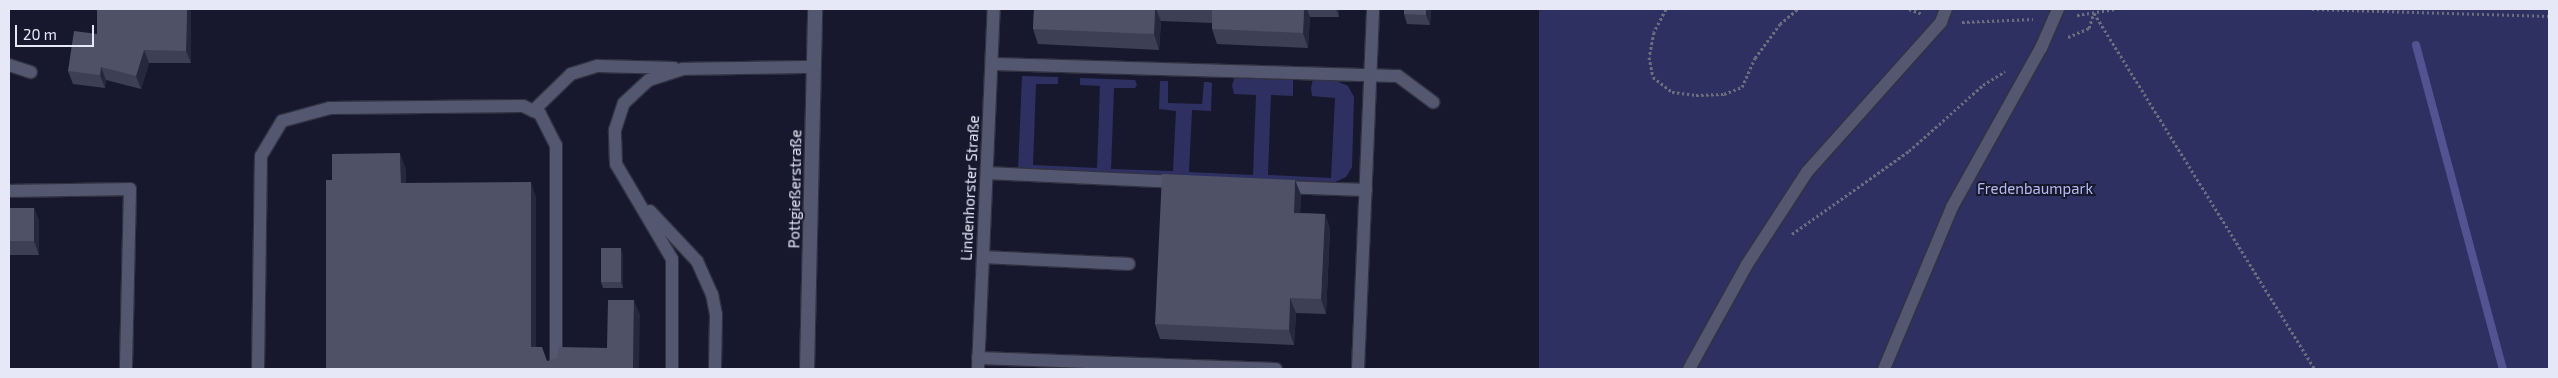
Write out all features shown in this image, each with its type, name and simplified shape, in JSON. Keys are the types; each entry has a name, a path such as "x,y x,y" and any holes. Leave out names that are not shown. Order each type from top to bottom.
{"street":[{"name":"Pottgießerstraße","path":"807,369 815,9"}],"lane":[{"name":"Lindenhorster Straße","path":"978,363 994,9"},
{"path":"1358,369 1374,9"},
{"path":"1689,369 1746,266 1807,172 1942,22 1946,9"},
{"path":"1884,369 1952,207 2041,48 2056,13"},
{"path":"992,64 1398,76 1433,102"},
{"path":"9,65 32,72"},
{"path":"533,111 571,74 598,66 682,68 814,67"},
{"path":"672,369 672,259 616,164 615,130 624,103 649,80 682,68"},
{"path":"258,369 261,156 282,121 330,108 523,106 540,114 556,145 556,369"},
{"path":"987,173 1196,182"},
{"path":"1266,186 1366,190"},
{"path":"9,190 130,189 126,369"},
{"path":"634,195 697,261 712,294 716,315 716,369"},
{"path":"983,257 1129,264"},
{"path":"978,363 1276,369"}],"path":[{"path":"1666,9 1654,32 1649,57 1653,77 1672,92 1696,95 1724,94 1742,87 1755,58 1780,24 1798,9"},
{"path":"1942,22 2116,9"},
{"path":"2312,9 2448,10 2549,16"},
{"path":"2041,48 2089,28 2094,12"},
{"path":"2094,12 2315,369"},
{"path":"1785,239 1909,151 1983,85 2008,69"}],"green space":[{"name":"Fredenbaumpark","path":"1539,9 2549,9 2549,369 1539,369"},
{"path":"1022,76 1058,77 1058,84 1036,84 1033,165 1097,168 1100,86 1080,85 1080,78 1135,80 1137,85 1135,88 1114,88 1111,169 1173,171 1176,111 1159,109 1160,81 1168,81 1168,103 1202,104 1204,82 1208,82 1212,83 1211,111 1192,110 1189,172 1253,175 1256,95 1234,94 1232,85 1235,77 1293,79 1293,96 1271,95 1268,175 1331,178 1335,98 1312,96 1311,88 1313,79 1334,80 1348,86 1354,97 1352,167 1346,177 1333,183 1018,169"}],"building":[{"path":"97,9 187,9 186,51 144,50 136,76 101,67 100,75 68,71 74,31 97,34"},
{"path":"1034,9 1155,9 1154,34 1033,29"},
{"path":"1212,9 1304,9 1303,33 1212,29"},
{"path":"1404,9 1426,9 1426,15 1404,14"},
{"path":"400,153 401,183 531,182 531,347 542,347 547,361 557,358 559,347 607,348 608,300 634,300 633,369 326,369 326,180 332,180 332,154"},
{"path":"1162,174 1295,180 1294,213 1325,214 1321,299 1290,298 1289,330 1155,324"},
{"path":"9,208 34,208 34,241 9,241"},
{"path":"601,248 621,248 621,282 601,282"}],"waterway":[{"path":"2416,45 2503,369"}]}
